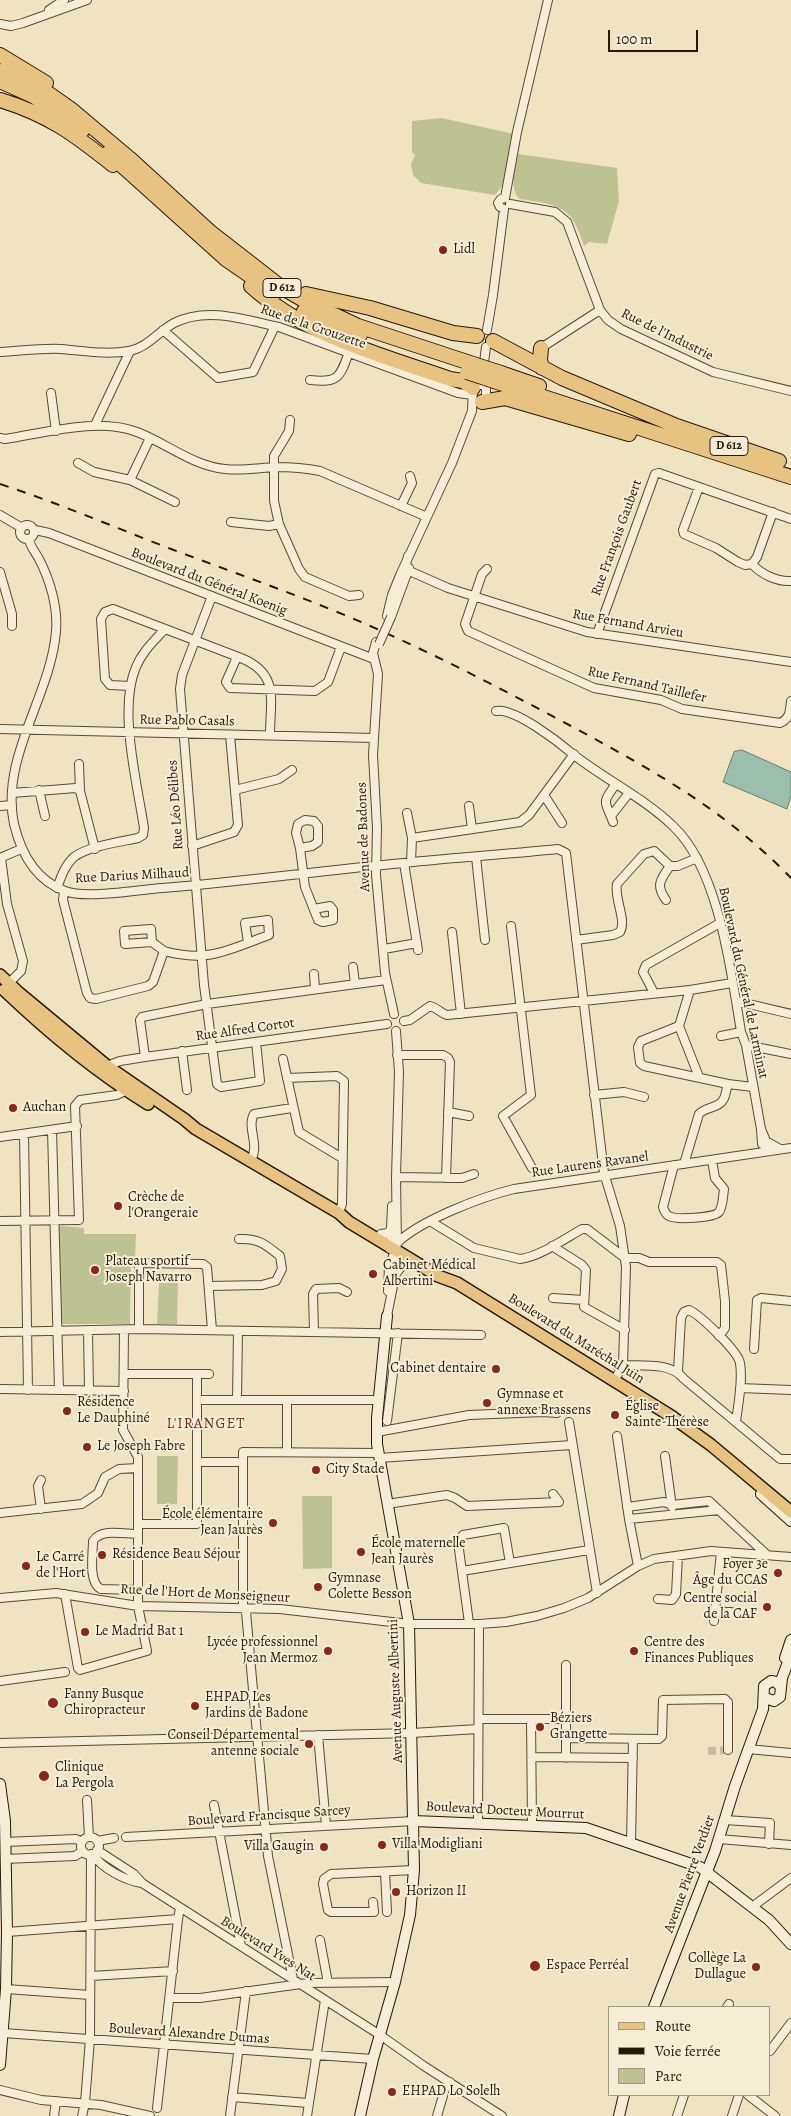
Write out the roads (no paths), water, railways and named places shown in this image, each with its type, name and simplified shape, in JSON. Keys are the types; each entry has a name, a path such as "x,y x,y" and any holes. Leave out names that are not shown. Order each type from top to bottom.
{"highway":[{"name":"D 612","path":"0,55 42,80 86,112 137,159 146,180"},
{"name":"D 612","path":"0,70 45,91 72,110 146,180 198,239 270,303 293,318 350,344 450,379 463,381 476,398 505,398 641,438 708,455 782,466"},
{"name":"D 612","path":"0,81 35,97 77,126 258,270 281,287 307,302 358,326 466,366 737,460"},
{"name":"D 612","path":"0,100 50,119 87,143 124,174 146,180"},
{"name":"D 612","path":"178,216 227,260 300,309 338,327 466,366"},
{"path":"258,270 315,298 370,308 453,333 486,338 562,378 674,425 782,466"},
{"path":"541,348 540,360 542,368"},
{"name":"D 612","path":"499,378 667,428 782,466 791,479"}],"main road":[{"path":"0,974 4,984 29,1014 70,1047 127,1090 187,1128 196,1129"},
{"path":"4,984 108,1066 196,1129 341,1215 352,1216 393,1240 443,1270 457,1284"},
{"path":"29,1014 37,1014 54,1023"},
{"path":"70,1047 101,1066 105,1068 108,1066"},
{"path":"393,1240 429,1270 457,1284"},
{"name":"Boulevard du Maréchal Juin","path":"457,1284 678,1421 711,1445 791,1512"}],"street":[{"path":"43,14 64,0"},
{"path":"0,24 11,26 87,0"},
{"path":"389,617 392,595 408,556 452,463 476,398 518,132 548,0"},
{"name":"Rue de l'Industrie","path":"506,204 555,212 567,222 600,310 608,320 621,330 713,372 791,391"},
{"path":"541,348 600,310"},
{"name":"Rue de la Crouzette","path":"0,352 60,349 101,352 130,351 140,348 176,322 190,318 225,315 275,326 476,398"},
{"path":"163,330 218,378 253,372 275,326"},
{"path":"95,425 130,351"},
{"path":"310,380 328,382 337,377 342,371 349,352"},
{"path":"52,393 56,431"},
{"path":"290,420 289,431 274,456 274,502 279,524 299,569 305,576 349,596 359,595"},
{"path":"0,438 5,439 95,425 130,430 210,466 225,469 274,467 320,471 427,517"},
{"path":"130,480 150,438"},
{"path":"78,463 94,472 130,480 175,502"},
{"name":"Rue François Gaubert","path":"597,634 652,477 659,473 791,519"},
{"path":"401,506 412,482 410,476"},
{"path":"699,487 683,530 684,534 716,548 745,565 752,564 757,556 773,512"},
{"path":"0,515 22,528"},
{"path":"389,617 427,517"},
{"path":"231,522 269,526 279,524"},
{"path":"28,524 35,530 33,537 29,539 22,537 20,533 22,528 28,524"},
{"name":"Boulevard du Général Koenig","path":"35,530 49,533 374,659"},
{"name":"Rue Darius Milhaud","path":"29,539 30,546 39,559 54,599 56,629 48,672 18,757 12,792 12,805 21,849 32,868 47,882 72,893 90,893 196,885 558,849 566,853 576,940"},
{"path":"408,556 406,569 408,571"},
{"path":"752,564 760,572 778,579 791,581"},
{"name":"Rue Fernand Taillefer","path":"487,569 482,574 465,624 468,631 585,685 661,700 682,709 780,723 785,721 789,715 791,702"},
{"name":"Rue Fernand Arvieu","path":"408,571 474,597 597,634 791,662"},
{"path":"0,572 12,614 12,626"},
{"name":"Rue Léo Délibes","path":"212,596 182,675 180,689 202,956 217,1084 220,1087 260,1081 256,1042"},
{"path":"130,686 110,685 106,682 101,619 105,612 113,609 237,657 259,668 270,684 270,735"},
{"name":"Avenue de Badones","path":"389,617 373,653 378,674 373,755 377,828 376,866 386,980 394,1014"},
{"path":"164,630 146,650 136,666 130,686 128,713 144,828 143,835 138,838 94,849 74,857 65,867 60,889 87,993 90,998 96,999 148,986 153,982 164,951"},
{"path":"237,657 226,682 227,686 234,690 315,691 328,682 341,647"},
{"name":"Boulevard du Général de Larminat","path":"496,711 504,711 542,730 629,793 683,836 697,858 709,883 720,924 741,1032 746,1045 761,1129 761,1140 770,1151"},
{"name":"Rue Pablo Casals","path":"0,729 374,738"},
{"path":"192,846 234,832 238,825 230,735"},
{"path":"412,838 520,822 529,815 574,754"},
{"path":"79,764 80,791 94,849"},
{"path":"235,790 279,779 292,770"},
{"path":"616,784 606,798 605,803 612,819 629,793"},
{"path":"12,792 70,787 80,791"},
{"path":"39,790 44,816"},
{"path":"544,795 562,823"},
{"path":"0,806 12,805"},
{"path":"470,806 472,829"},
{"path":"384,950 418,946 407,863 412,838 407,813"},
{"path":"300,848 305,887 314,909"},
{"path":"4,984 21,970 23,961 4,904 1,858 21,849"},
{"path":"614,1381 623,1365 625,1258 620,1226 605,1175 576,940 613,935 620,932 623,922 616,890 617,884 644,854 654,852 670,866 678,866 697,858"},
{"path":"476,857 484,940"},
{"path":"666,900 661,892 660,879 670,866"},
{"path":"654,993 643,972 646,965 720,924"},
{"path":"511,926 531,1095 503,1116 532,1168"},
{"path":"452,932 461,1014"},
{"path":"152,942 164,951 189,956 202,956 224,953 248,942"},
{"path":"354,967 355,984"},
{"path":"314,974 316,989"},
{"path":"145,1057 140,1020 142,1018 207,1004 386,980"},
{"path":"404,1021 410,1020 430,1006 436,1008 442,1014 461,1014 690,990 732,983"},
{"path":"690,990 679,1026 699,1077"},
{"path":"736,1001 791,1014"},
{"path":"394,1014 401,1016 404,1021 402,1028 396,1031 390,1030 387,1024 389,1018 394,1014"},
{"name":"Rue Alfred Cortot","path":"108,1066 120,1061 182,1051 387,1024"},
{"path":"679,1026 642,1042 638,1047 640,1063 644,1066 753,1088"},
{"path":"393,1286 392,1199 396,1177 399,1085 396,1031"},
{"path":"721,1036 741,1032"},
{"path":"746,1045 791,1054"},
{"path":"182,1051 187,1090"},
{"path":"397,1055 443,1055 450,1062 446,1178"},
{"path":"283,1059 292,1108 299,1132 302,1136 342,1158"},
{"path":"288,1078 337,1076 344,1081 341,1215"},
{"path":"684,1164 699,1114 704,1109 718,1105 723,1101 728,1084"},
{"path":"0,1221 79,1220 75,1106 80,1100 117,1095 127,1090"},
{"path":"594,1095 624,1092 644,1097"},
{"path":"250,1162 255,1155 256,1149 252,1122 254,1114 292,1108"},
{"path":"448,1112 470,1116"},
{"path":"0,1137 77,1126"},
{"name":"Boulevard du Général de Larminat","path":"761,1129 766,1141 782,1150"},
{"path":"52,1130 59,1390"},
{"path":"24,1134 28,1390"},
{"name":"Rue Laurens Ravanel","path":"393,1240 430,1221 495,1194 514,1189 791,1148"},
{"path":"674,1165 663,1206 665,1213 670,1217 679,1218 713,1216 719,1213 721,1209 724,1189 715,1178 712,1160"},
{"path":"396,1177 462,1178 474,1174"},
{"path":"430,1221 474,1248 520,1259 552,1246 582,1229 587,1229 625,1258 640,1258 650,1262 717,1262 721,1265 724,1285 725,1328 719,1336"},
{"path":"209,1286 262,1285 276,1280 282,1269 280,1256 265,1244 252,1238 239,1239"},
{"path":"387,1316 389,1253 393,1240"},
{"path":"389,1266 393,1240"},
{"path":"390,1298 393,1240"},
{"path":"552,1246 582,1265 586,1270 584,1307 625,1330"},
{"path":"139,1329 139,1263 203,1264 207,1267 212,1330"},
{"path":"387,1316 393,1286 400,1267 406,1264 429,1270"},
{"path":"314,1332 313,1294 316,1288 339,1288 347,1292"},
{"path":"553,1298 583,1300"},
{"path":"754,1349 757,1300 761,1298 791,1302"},
{"path":"678,1371 681,1318 684,1312 689,1310 694,1312 719,1336 740,1362 740,1388 736,1422"},
{"name":"Avenue Auguste Albertini","path":"360,2116 373,2059 395,1982 410,1915 414,1870 409,1624 379,1456 377,1432 387,1316"},
{"path":"0,1332 139,1329 481,1335"},
{"path":"88,1330 89,1390"},
{"path":"65,1594 80,1670 147,1652 138,1606 138,1457 123,1430 124,1330"},
{"path":"237,1400 238,1331"},
{"path":"387,1421 398,1333"},
{"path":"623,1365 668,1368 678,1371 684,1379 780,1459 791,1460"},
{"path":"124,1374 209,1374"},
{"path":"138,1524 197,1524 197,1374"},
{"path":"740,1388 791,1390"},
{"path":"0,1389 124,1391"},
{"path":"197,1400 379,1400"},
{"path":"287,1401 287,1452"},
{"path":"377,1432 470,1415 534,1412 556,1413"},
{"name":"Boulevard du Maréchal Juin","path":"678,1421 716,1444 791,1506"},
{"name":"Boulevard du Maréchal Juin","path":"678,1421 681,1426 791,1521"},
{"path":"569,1422 597,1593"},
{"path":"617,1436 638,1566"},
{"path":"293,1979 268,1856 246,1612 244,1609 243,1452 379,1456 572,1445"},
{"path":"665,1456 673,1514"},
{"path":"197,1462 243,1462"},
{"path":"0,1513 82,1504 98,1493 105,1477 119,1469 138,1468"},
{"path":"40,1509 38,1486 41,1480"},
{"path":"387,1504 447,1495 467,1506 559,1502 553,1494"},
{"path":"627,1507 664,1502 672,1505 709,1501 766,1554"},
{"path":"629,1519 719,1510"},
{"path":"469,1623 458,1542 460,1537 504,1528 510,1563"},
{"path":"138,1534 103,1533 96,1536 93,1541 93,1581 96,1587 101,1589 138,1590"},
{"path":"462,1571 589,1550"},
{"name":"Rue de l'Hort de Monseigneur","path":"0,1598 65,1594 138,1606 280,1609 409,1624 479,1624 506,1622 564,1608 597,1593 638,1566 654,1559 710,1552 791,1557"},
{"path":"714,1622 722,1552"},
{"path":"658,1599 672,1600 676,1594 678,1556"},
{"path":"715,1612 732,1612"},
{"path":"478,1822 479,1624"},
{"path":"777,1684 769,1682 764,1686 762,1693 769,1699 781,1694 777,1684 791,1640"},
{"path":"777,1684 791,1654"},
{"path":"566,1665 566,1758"},
{"path":"0,1681 64,1672"},
{"path":"566,1738 661,1738 663,1700 725,1699 728,1702 728,1750"},
{"name":"Avenue Pierre Verdier","path":"654,2006 708,1872 748,1749 769,1699"},
{"path":"479,1719 566,1719"},
{"path":"531,1719 532,1824"},
{"path":"0,1743 257,1738 412,1733 478,1728"},
{"path":"318,1735 326,1825"},
{"path":"631,1843 633,1739"},
{"path":"748,1749 791,1754"},
{"path":"532,1757 633,1758"},
{"path":"0,1784 5,1842 3,1912 7,1932 6,1989 0,2064"},
{"path":"87,1800 89,1837"},
{"path":"214,1804 241,1946"},
{"name":"Boulevard Docteur Mourrut","path":"414,1820 586,1828 700,1867 769,1920 789,1938"},
{"name":"Boulevard Francisque Sarcey","path":"126,1837 220,1833 414,1820"},
{"path":"724,1820 770,1824 769,1844"},
{"path":"89,1837 97,1840 114,1838"},
{"path":"82,1842 89,1837"},
{"path":"5,1842 76,1839 82,1842"},
{"path":"718,1839 791,1845"},
{"path":"82,2116 85,2103 90,2039 90,1925 94,1853 97,1840"},
{"path":"3,1866 76,1856 83,1851 82,1842"},
{"name":"Boulevard Yves Nat","path":"83,1851 94,1853 134,1874 142,1884 380,2035 502,2116"},
{"path":"373,1902 374,1912 331,1912 328,1910 323,1884 324,1879 331,1874 414,1870"},
{"path":"385,1872 386,1912"},
{"path":"752,1907 790,1880"},
{"path":"157,2108 180,1908"},
{"path":"7,1932 178,1919"},
{"path":"320,1940 328,1983"},
{"path":"91,1976 173,1971"},
{"path":"170,1998 200,1998 302,1985 308,1982 395,1982"},
{"path":"6,1989 90,1995"},
{"path":"230,2116 246,1991"},
{"path":"307,2116 325,2000"},
{"path":"771,2050 791,2023"},
{"name":"Boulevard Alexandre Dumas","path":"3,2034 373,2059"},
{"path":"438,2116 445,2089 450,2082"},
{"path":"0,2090 14,2095 85,2103 150,2116"},
{"path":"618,2116 624,2096"},
{"path":"677,2116 684,2096"},
{"path":"732,2116 739,2096"},
{"path":"749,2096 775,2116"},
{"path":"232,2097 308,2103"},
{"path":"54,2116 56,2101"}],"tunnel":[{"path":"708,1751 728,1750"}],"railway":[{"path":"0,484 325,607 404,641 460,668 602,743 687,793 740,832 791,878"}],"place":[{"name":"Lidl","path":"443,250"},
{"name":"Auchan","path":"13,1108"},
{"name":"Crèche de l'Orangeraie","path":"118,1206"},
{"name":"Plateau sportif Joseph Navarro","path":"95,1270"},
{"name":"Cabinet Médical Albertini","path":"373,1274"},
{"name":"Cabinet dentaire","path":"496,1369"},
{"name":"Gymnase et annexe Brassens","path":"487,1403"},
{"name":"Résidence Le Dauphiné","path":"67,1411"},
{"name":"Église Sainte-Thérèse","path":"615,1415"},
{"name":"Le Joseph Fabre","path":"87,1447"},
{"name":"City Stade","path":"316,1470"},
{"name":"École élémentaire Jean Jaurès","path":"273,1523"},
{"name":"École maternelle Jean Jaurès","path":"361,1552"},
{"name":"Résidence Beau Séjour","path":"102,1555"},
{"name":"Le Carré de l'Hort","path":"26,1566"},
{"name":"Foyer 3e Âge du CCAS","path":"778,1573"},
{"name":"Gymnase Colette Besson","path":"318,1587"},
{"name":"Centre social de la CAF","path":"767,1607"},
{"name":"Le Madrid Bat 1","path":"85,1632"},
{"name":"Lycée professionnel Jean Mermoz","path":"328,1651"},
{"name":"Centre des Finances Publiques","path":"634,1651"},
{"name":"Fanny Busque Chiropracteur","path":"53,1703"},
{"name":"EHPAD Les Jardins de Badone","path":"195,1706"},
{"name":"Béziers Grangette","path":"540,1727"},
{"name":"Conseil Départemental antenne sociale","path":"309,1744"},
{"name":"Clinique La Pergola","path":"44,1776"},
{"name":"Villa Modigliani","path":"382,1845"},
{"name":"Villa Gaugin","path":"324,1847"},
{"name":"Horizon II","path":"396,1892"},
{"name":"Espace Perréal","path":"535,1966"},
{"name":"Collège La Dullague","path":"756,1967"},
{"name":"EHPAD Lo Solelh","path":"392,2092"}],"district":[{"name":"L'IRANGET","path":"206,1424"}]}
